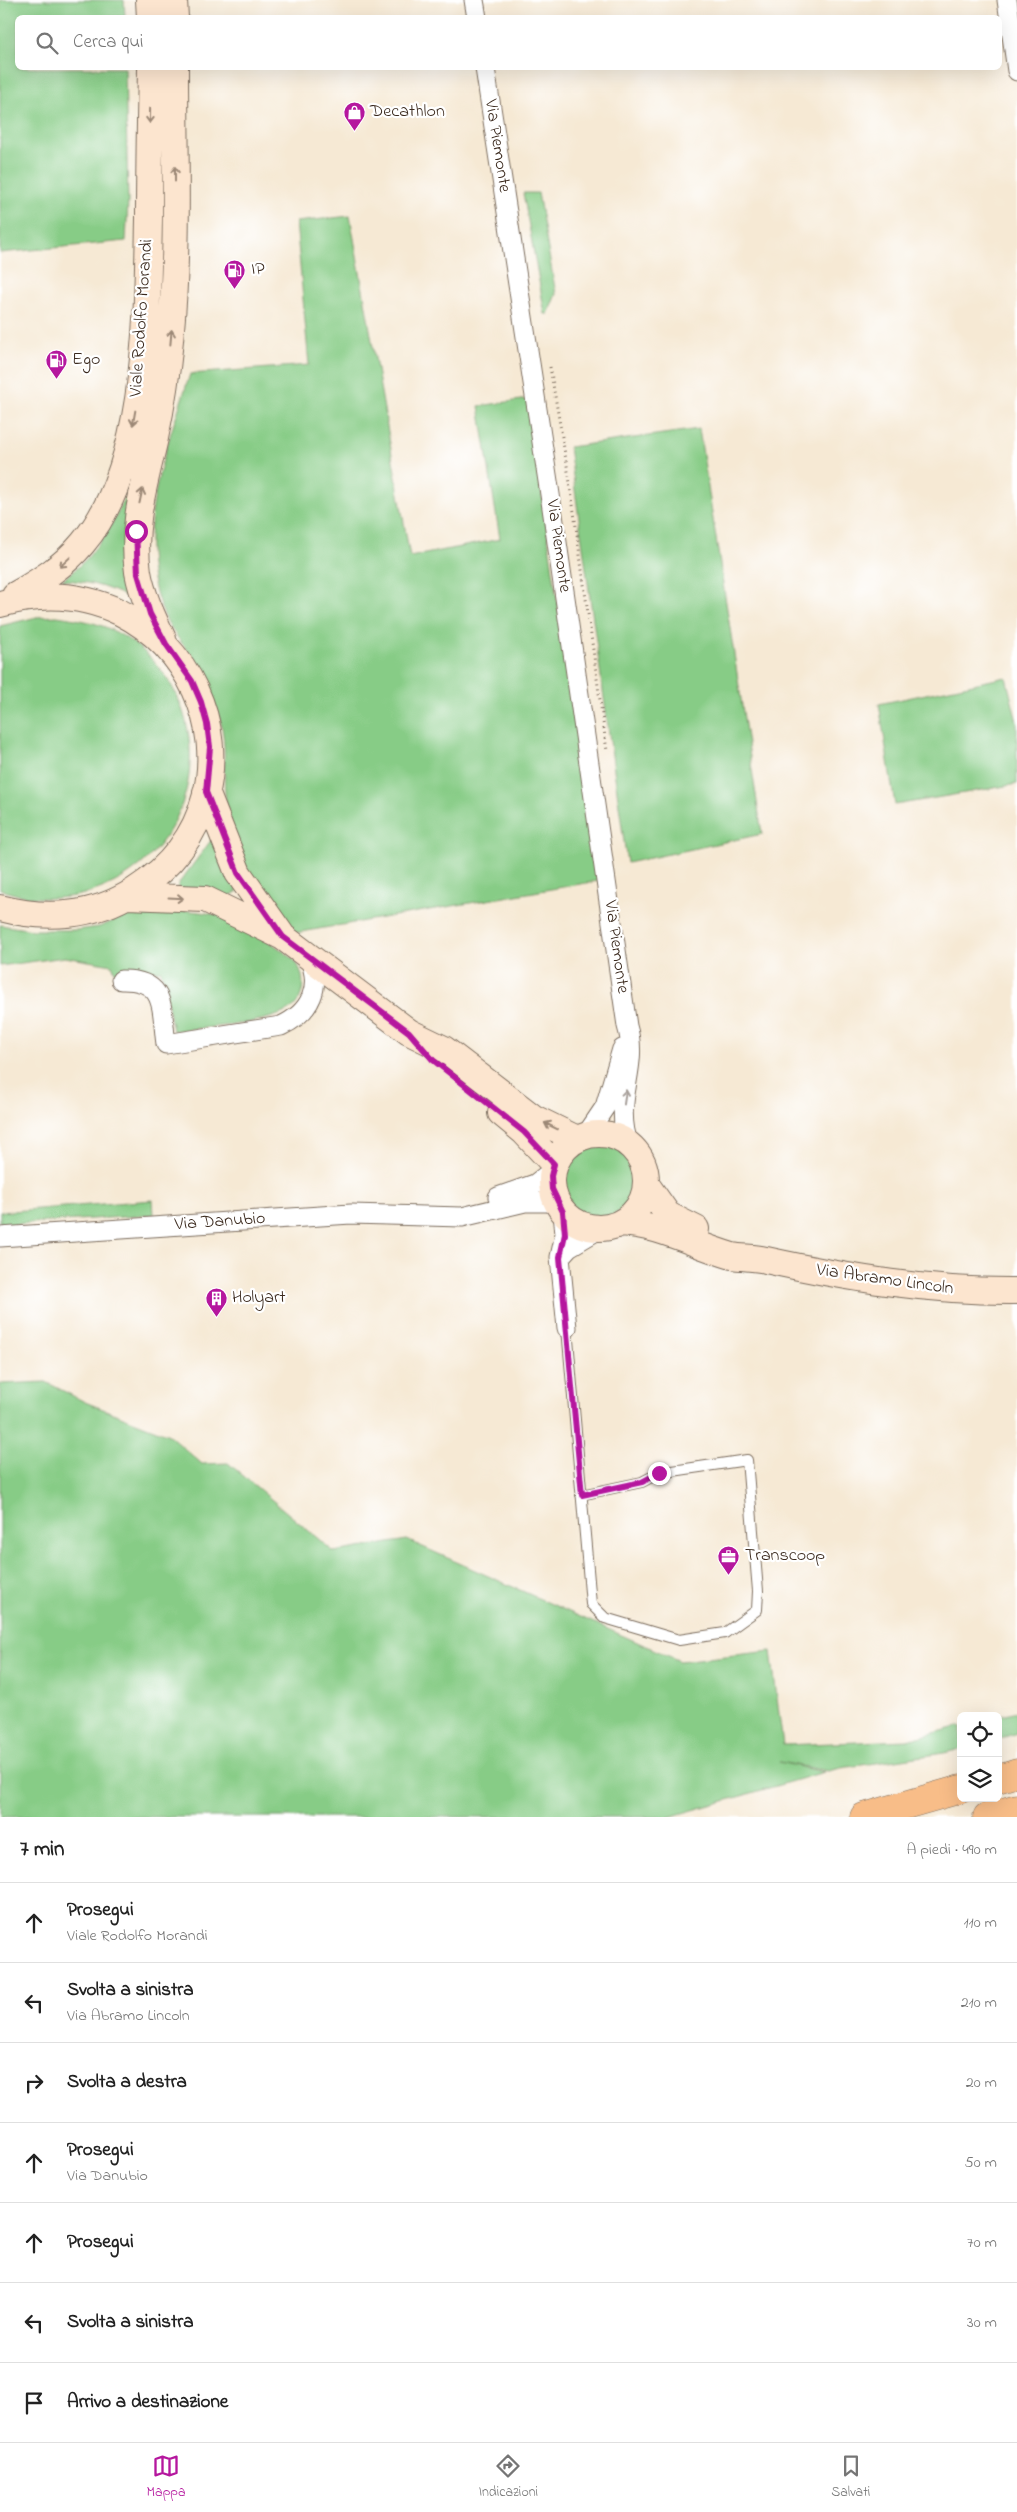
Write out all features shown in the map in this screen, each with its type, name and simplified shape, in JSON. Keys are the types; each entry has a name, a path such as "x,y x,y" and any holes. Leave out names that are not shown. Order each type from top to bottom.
{"highway":[{"path":"1002,1778 1017,1773"},
{"path":"864,1817 957,1790"},
{"path":"987,1817 1017,1808"}],"street":[{"path":"149,0 150,15"},
{"path":"174,0 175,15"},
{"path":"474,0 476,15"},
{"path":"1007,0 1017,71"},
{"name":"Viale Rodolfo Morandi","path":"0,604 50,576 84,542 106,506 122,468 141,374 146,323 151,70"},
{"name":"Viale Rodolfo Morandi","path":"0,908 35,915 73,914 101,907 127,896 146,884 178,852 199,814 206,792 210,770 207,724 192,681 166,644 150,614 138,574 136,531 138,508 162,404 170,339 174,242 175,70"},
{"name":"Via Piemonte","path":"485,70 553,510 627,1026 632,1039 622,1116 629,1145"},
{"name":"Viale Rodolfo Morandi","path":"0,604 38,596 58,596 97,602 134,619 166,644"},
{"path":"206,792 238,873 283,937"},
{"path":"127,896 206,899 283,937 409,1032 444,1049 534,1118 582,1137"},
{"path":"121,980 140,980 151,986 159,995 166,1044 281,1026 295,1020 305,1010 312,997 313,973 308,956"},
{"name":"Via Piemonte","path":"582,1137 605,1107 627,1026"},
{"path":"409,1032 433,1060 524,1132 554,1167"},
{"path":"560,1257 569,1247 636,1210 642,1199 646,1184 645,1169 638,1154 629,1145 615,1136 600,1133 582,1137 562,1150 554,1167 552,1189 560,1207 565,1234 560,1257 567,1328"},
{"name":"Via Danubio","path":"440,1217 460,1208 535,1184 554,1167"},
{"name":"Via Abramo Lincoln","path":"646,1184 668,1215 742,1247 755,1257"},
{"name":"Via Danubio","path":"0,1237 351,1214 462,1217 525,1202 560,1207"},
{"path":"560,1207 574,1222 588,1227 611,1225"},
{"name":"Via Abramo Lincoln","path":"611,1225 645,1225 734,1256 755,1257 826,1273 898,1284 977,1292 1017,1291"}],"lane":[{"path":"567,1328 591,1604 605,1618 679,1640 725,1633 757,1610 758,1591 746,1460 659,1473 642,1482 582,1495"}],"green space":[{"path":"0,0 124,0 125,15 15,15 15,70 125,70 128,201 126,241 0,253"},
{"path":"523,193 538,193 556,294 548,314 545,314"},
{"path":"350,216 410,557 500,539 479,406 528,399 598,881 295,933 256,887 242,856 226,803 223,738 220,719 203,677 190,654 168,623 156,593 151,562 150,530 154,498 161,467 190,374 309,365 296,222"},
{"path":"699,429 762,834 627,863 569,447"},
{"path":"130,485 123,535 125,558 139,604 121,594 102,587 83,582 62,580 85,560 103,538 118,512"},
{"path":"57,616 87,621 102,626 116,632 143,650 164,674 179,700 188,729 190,760 186,790 176,820 150,856 121,879 99,889 75,896 37,898 18,895 0,889 0,626 37,617"},
{"path":"1006,677 1017,722 1017,784 895,805 879,704"},
{"path":"212,839 238,891 230,896 178,890 179,883"},
{"path":"159,909 186,910 222,916 244,926 273,944 290,956 301,971 303,985 297,1003 282,1014 252,1022 173,1031 161,970 116,974 112,965 65,957 0,966 0,925 33,930 77,930 99,927 136,912"},
{"path":"591,1142 605,1142 619,1148 630,1159 636,1173 633,1195 625,1207 605,1218 591,1218 577,1212 566,1201 560,1187 560,1173 566,1159 577,1148"},
{"path":"153,1200 154,1215 0,1225 0,1212"},
{"path":"46,1382 85,1402 169,1435 202,1464 228,1463 334,1552 407,1540 680,1661 771,1651 783,1745 907,1740 957,1727 957,1750 828,1771 779,1762 824,1772 669,1817 0,1817 0,1384"},
{"path":"1017,1711 1017,1733 1002,1738 1002,1715"}],"place":[{"name":"Decathlon","path":"354,131"},
{"name":"IP","path":"235,289"},
{"name":"Ego","path":"56,379"},
{"name":"Holyart","path":"216,1317"},
{"name":"Transcoop","path":"729,1575"}],"route":[{"path":"136,531 138,574 150,614 166,644 192,681 201,702 207,724 210,747 210,770 206,792 238,873 283,937 409,1032 433,1060 524,1132 554,1164 551,1176 552,1189 556,1202 563,1212 565,1234 560,1257 582,1495 642,1482 659,1473"}]}
